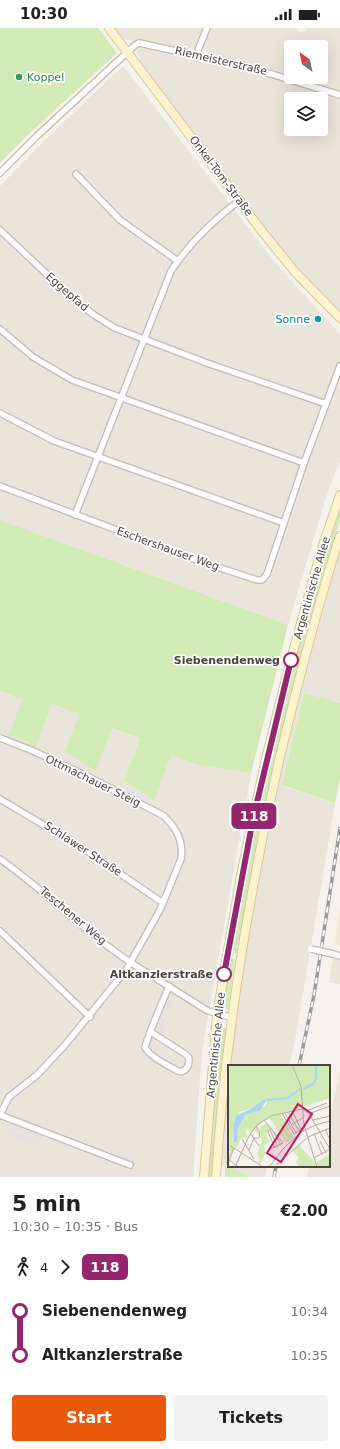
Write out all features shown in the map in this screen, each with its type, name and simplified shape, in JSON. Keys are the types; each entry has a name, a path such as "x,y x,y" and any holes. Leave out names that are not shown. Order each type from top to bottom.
{"main road":[{"name":"Onkel-Tom-Straße","path":"109,28 295,272 340,318"},
{"name":"Argentinische Allee","path":"204,1177 217,1015 240,882 265,763 291,659 321,551 340,495"},
{"name":"Argentinische Allee","path":"216,1177 231,1017 256,865 305,653 340,536"}],"street":[{"path":"196,55 207,28"},
{"name":"Riemeisterstraße","path":"128,52 139,43 287,77 340,95"},
{"path":"0,173 38,135 128,52"},
{"path":"76,174 120,220 178,261"},
{"path":"0,486 75,515 165,284 178,261 204,229 240,200"},
{"name":"Eggepfad","path":"0,230 69,295 94,315 115,328 144,338"},
{"path":"0,329 19,346 48,367 72,380 304,463"},
{"path":"144,338 207,363 326,404"},
{"name":"Eschershauser Weg","path":"75,515 199,561 257,580 262,580 267,574 304,463 340,366"},
{"path":"0,413 54,441 284,523"},
{"name":"Ottmachauer Steig","path":"0,738 31,750 142,804 164,816 174,825 182,847 181,859 163,903"},
{"name":"Schlawer Straße","path":"0,799 87,850 163,903"},
{"name":"Teschener Weg","path":"0,859 30,880 97,937 131,963 146,972"},
{"path":"130,1165 0,1115 9,1098 50,1062 90,1017 131,963 163,903"},
{"path":"0,931 90,1017"},
{"path":"311,949 340,956"},
{"path":"157,979 208,1011 217,1015 231,1017"},
{"path":"151,1032 189,1058 189,1065 186,1069 180,1072 175,1070 146,1051 145,1047 169,986"}],"shaded area":[{"path":"115,28 203,28 197,46 189,48 188,50 139,40 133,42 131,40 125,40"},
{"path":"209,28 297,28 297,31 305,33 307,28 340,28 340,91 320,84 328,84 328,40 284,40 284,73 208,54 209,52 204,50 203,45"},
{"path":"142,48 258,73 284,81 284,84 293,84 318,92 284,92 284,136 328,136 328,95 340,99 340,313 303,274 271,236 140,62 140,57 136,50"},
{"path":"123,66 277,265 340,334 340,461 327,494 288,625 0,520 0,186 48,137"},
{"path":"340,550 340,703 304,694 282,786 335,803 295,1041 289,1065 230,1065 242,970 257,882 280,774 316,629"},
{"path":"0,691 22,699 35,749 52,704 79,714 96,770 112,728 140,738 124,781 154,799 171,754 199,765 251,773 202,1051 193,1177 0,1177"},
{"path":"11,735 29,742 28,746 10,739"},
{"path":"67,760 84,768 84,773 65,763"},
{"path":"123,787 142,797 142,802 123,792"},
{"path":"41,816 60,827 56,830 39,819"},
{"path":"89,850 95,850 112,860 109,862 110,864"},
{"path":"340,909 340,945 335,944"},
{"path":"81,915 102,931 98,935 78,919"},
{"path":"15,949 32,965 28,967 16,955"},
{"path":"333,957 340,958 340,984 329,982"},
{"path":"169,996 174,1001 167,1017 161,1015"},
{"path":"160,1017 165,1020 161,1031 156,1026"},
{"path":"340,1070 340,1177 306,1177 310,1167 330,1167 330,1116"},
{"path":"228,1093 228,1167 267,1167 265,1177 253,1177 222,1165"},
{"path":"10,1121 41,1132 43,1139 14,1128"},
{"path":"11,1129 39,1140 42,1147 1,1132 5,1130 13,1133"},
{"path":"119,1154 134,1158 133,1162 118,1157"}],"green space":[{"path":"0,28 98,28 117,53 33,130 0,163"},
{"path":"340,507 340,521 308,628 304,627"},
{"path":"0,520 288,625 251,773 199,765 171,755 154,800 124,781 140,738 112,728 96,771 65,752 79,714 52,704 35,749 8,739 22,699 0,691"},
{"path":"302,634 306,635 263,809 236,954 231,953 259,808"},
{"path":"304,693 340,703 340,778 335,803 282,785"},
{"path":"231,958 235,959 228,1009 223,1007"},
{"path":"220,1028 226,1028 212,1177 207,1177"},
{"path":"225,1166 253,1177 225,1177"}],"tunnel":[{"path":"146,972 157,979"}],"railway":[{"path":"299,1065 314,995 340,828"},
{"path":"274,1177 276,1167"}],"bus line":[{"name":"118","path":"224,974 241,875 265,763 291,660"}],"place":[{"name":"Koppel","path":"19,77"},
{"name":"Sonne","path":"318,319"},
{"name":"Siebenendenweg","path":"291,660"},
{"name":"Altkanzlerstraße","path":"224,974"}]}
